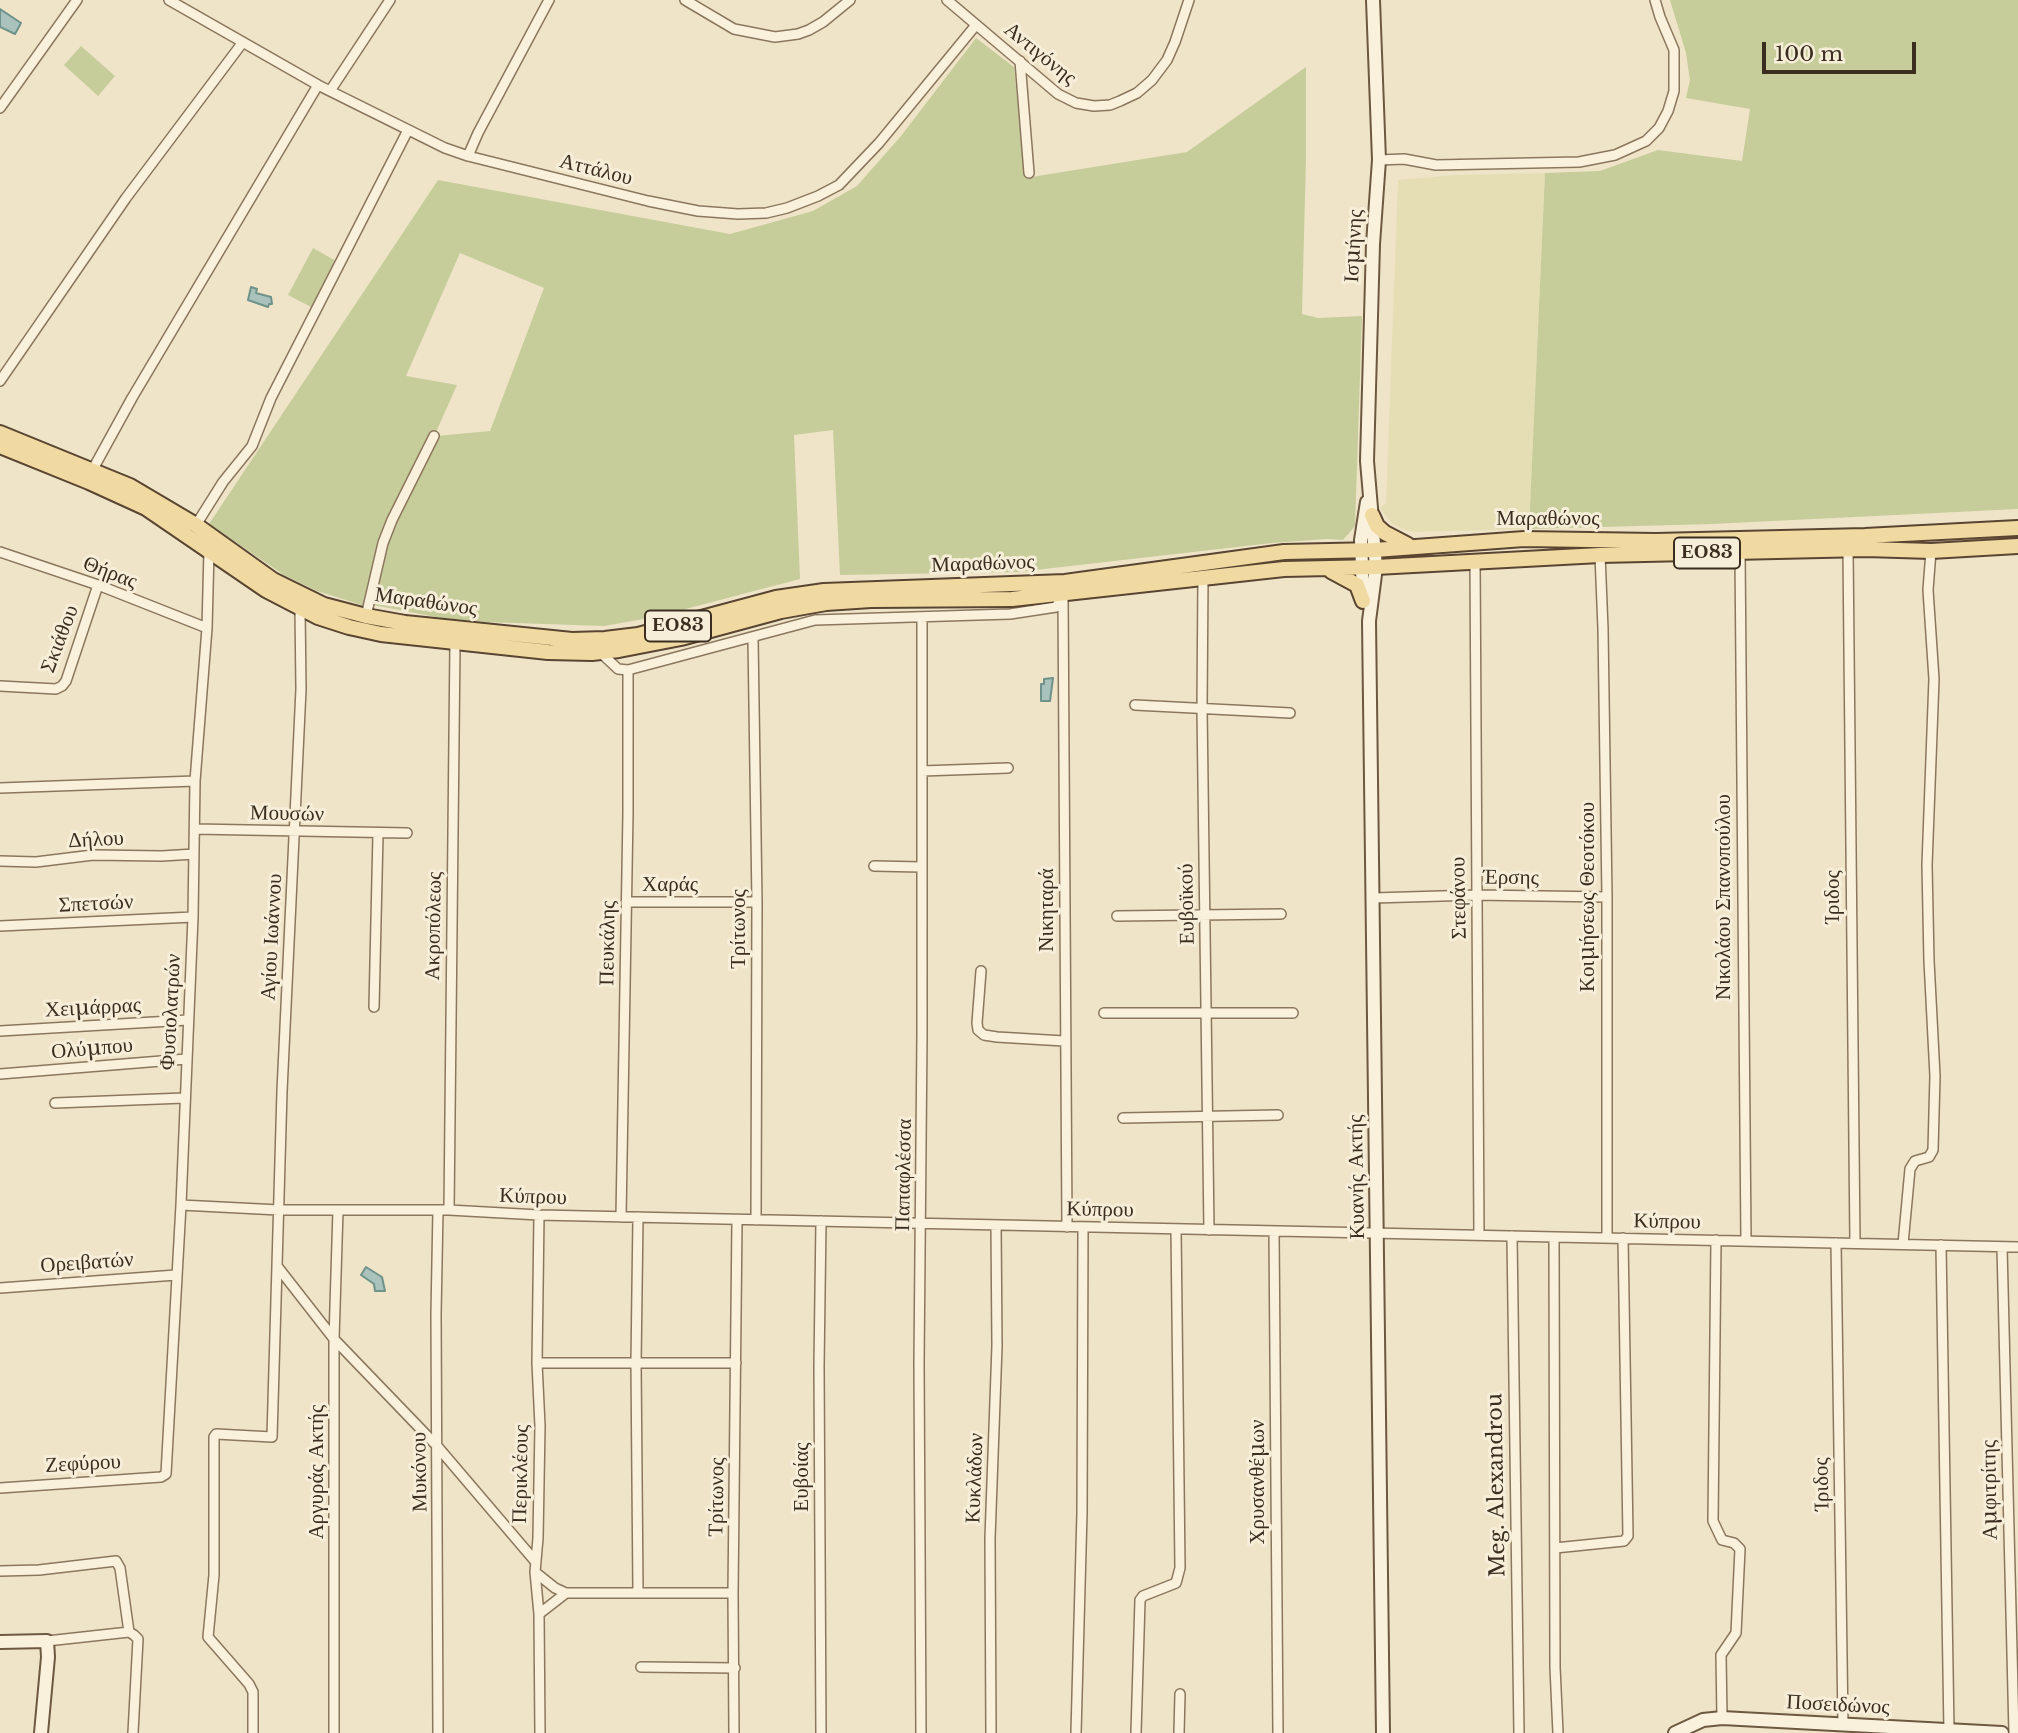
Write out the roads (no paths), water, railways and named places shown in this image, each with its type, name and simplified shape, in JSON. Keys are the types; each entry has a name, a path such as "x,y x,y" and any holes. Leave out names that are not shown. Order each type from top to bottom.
{"main road":[{"name":"Μαραθώνος","path":"0,433 141,492 196,525 283,585 324,605 405,623 548,638 605,639 676,626 776,598 824,591 1065,582 1284,552 1368,550 1524,539 1656,541 1865,537 2018,528"},
{"name":"Μαραθώνος","path":"0,446 124,497 266,590 300,609 338,624 361,630 455,643 548,652 601,653 681,638 781,611 826,603 1012,599 1319,568 1475,560 1740,552 1931,551 2018,546"},
{"path":"1372,515 1384,533 1413,546"},
{"path":"1319,568 1335,572 1352,581 1357,585 1363,601"}],"street":[{"path":"0,108 77,0"},
{"path":"330,91 390,0"},
{"path":"468,156 549,0"},
{"path":"685,0 734,29 775,37 809,30 850,0"},
{"name":"Αντιγόνης","path":"947,0 1068,100 1094,106 1120,102 1145,86 1163,66 1179,34 1189,0"},
{"name":"Ισμήνης","path":"1368,495 1373,244 1379,160 1373,0"},
{"path":"1379,160 1404,159 1436,165 1579,162 1615,155 1646,141 1660,128 1674,91 1674,50 1655,0"},
{"name":"Αττάλου","path":"173,1 318,85 408,130 468,156 698,211 738,214 777,210 818,196 845,179 879,143 976,25"},
{"path":"0,381 126,198 243,42"},
{"path":"1020,61 1029,173"},
{"path":"93,470 132,398 318,85"},
{"path":"196,525 223,482 252,446 271,398 408,130"},
{"path":"366,616 387,531 434,436"},
{"path":"1368,495 1372,515 1368,550"},
{"path":"1368,495 1369,567"},
{"name":"Ίριδος","path":"1848,550 1855,1243"},
{"name":"Φυσιολατρών","path":"166,1474 181,1205 193,917 195,781 207,628 209,551"},
{"path":"1903,1244 1910,1169 1916,1161 1929,1157 1933,1150 1935,1076 1928,961 1927,865 1933,720 1928,590 1931,551"},
{"name":"Θήρας","path":"0,552 98,585 207,628"},
{"name":"Νικολάου Σπανοπούλου","path":"1740,552 1746,1241"},
{"name":"Κοιμήσεως Θεοτόκου","path":"1600,555 1604,629 1607,1238"},
{"name":"Στεφάνου","path":"1475,560 1479,1235"},
{"name":"Κυανής Ακτής","path":"1369,567 1363,601 1369,621"},
{"name":"Κυανής Ακτής","path":"1369,567 1383,1733"},
{"name":"Ευβοϊκού","path":"1203,578 1202,708 1209,1230"},
{"name":"Σκιάθου","path":"0,686 56,689 62,686 98,585"},
{"path":"601,653 618,669 628,670 815,621 1033,611 1056,607 1063,594"},
{"name":"Νικηταρά","path":"1063,594 1067,1227"},
{"name":"Αγίου Ιωάννου","path":"253,1733 253,1692 208,1637 214,1575 214,1437 216,1434 272,1437 301,689 300,609"},
{"name":"Παπαφλέσσα","path":"921,1733 919,1554 922,617"},
{"name":"Τρίτωνος","path":"753,638 757,902 756,1220"},
{"name":"Ακροπόλεως","path":"449,1210 455,643"},
{"name":"Πευκάλης","path":"621,1217 628,670"},
{"path":"1135,705 1290,713"},
{"path":"922,771 1008,768"},
{"path":"0,788 195,781"},
{"name":"Μουσών","path":"195,829 407,834"},
{"path":"374,1007 377,834"},
{"name":"Δήλου","path":"0,861 36,862 93,855 162,856 194,853"},
{"path":"874,866 921,867"},
{"name":"Έρσης","path":"1373,898 1476,895 1606,897"},
{"name":"Χαράς","path":"626,902 757,902"},
{"path":"1117,916 1281,914"},
{"name":"Σπετσών","path":"0,926 193,917"},
{"path":"981,971 978,1030 984,1035 1064,1041"},
{"path":"1104,1013 1293,1013"},
{"name":"Χειμάρρας","path":"0,1031 188,1020"},
{"name":"Ολύμπου","path":"0,1074 186,1059"},
{"path":"55,1103 184,1098"},
{"path":"1123,1118 1278,1115"},
{"name":"Κύπρου","path":"181,1205 279,1210 449,1210 737,1220 2018,1247"},
{"name":"Αργυράς Ακτής","path":"334,1733 334,1339 338,1210"},
{"name":"Μυκόνου","path":"438,1210 438,1733"},
{"name":"Περικλέους","path":"539,1215 537,1363 540,1426 535,1567 539,1614 540,1733"},
{"path":"638,1217 638,1592"},
{"name":"Τρίτωνος","path":"734,1733 737,1220"},
{"name":"Ευβοίας","path":"821,1221 821,1733"},
{"name":"Κυκλάδων","path":"990,1733 990,1538 997,1346 996,1225"},
{"path":"1076,1733 1082,1475 1083,1227"},
{"path":"1136,1733 1140,1600 1143,1596 1176,1583 1180,1569 1176,1229"},
{"name":"Χρυσανθέμων","path":"1274,1231 1278,1733"},
{"name":"Meg. Alexandrou","path":"1512,1236 1519,1733"},
{"path":"1554,1237 1555,1667 1558,1733"},
{"path":"1555,1548 1624,1541 1628,1536 1623,1238"},
{"path":"1716,1240 1713,1521 1722,1540 1734,1543 1740,1549 1736,1633 1721,1654 1722,1718"},
{"name":"Ίριδος","path":"1836,1243 1843,1725"},
{"path":"1941,1245 1949,1731"},
{"name":"Αμφιτρίτης","path":"2002,1247 2014,1733"},
{"path":"277,1266 334,1339 437,1446 555,1588 566,1593 733,1593"},
{"name":"Ορειβατών","path":"0,1288 176,1275"},
{"path":"537,1363 736,1363"},
{"name":"Ζεφύρου","path":"0,1488 161,1477 166,1474"},
{"path":"0,1572 116,1561 120,1568 129,1632 138,1639 133,1733"},
{"path":"539,1614 566,1593"},
{"path":"0,1642 47,1641 129,1632"},
{"path":"41,1733 47,1641"},
{"path":"641,1667 734,1668"},
{"path":"1179,1733 1180,1694"},
{"name":"Ποσειδώνος","path":"1675,1733 1703,1720 1722,1718 2002,1733"}],"water":[{"path":"0,9 21,23 15,34 0,27"},
{"path":"251,287 257,289 256,293 271,297 272,304 268,307 248,300"},
{"path":"1053,678 1050,701 1041,701 1041,684 1044,684 1044,679"},
{"path":"366,1267 382,1277 385,1291 375,1291 374,1284 361,1275"}]}
